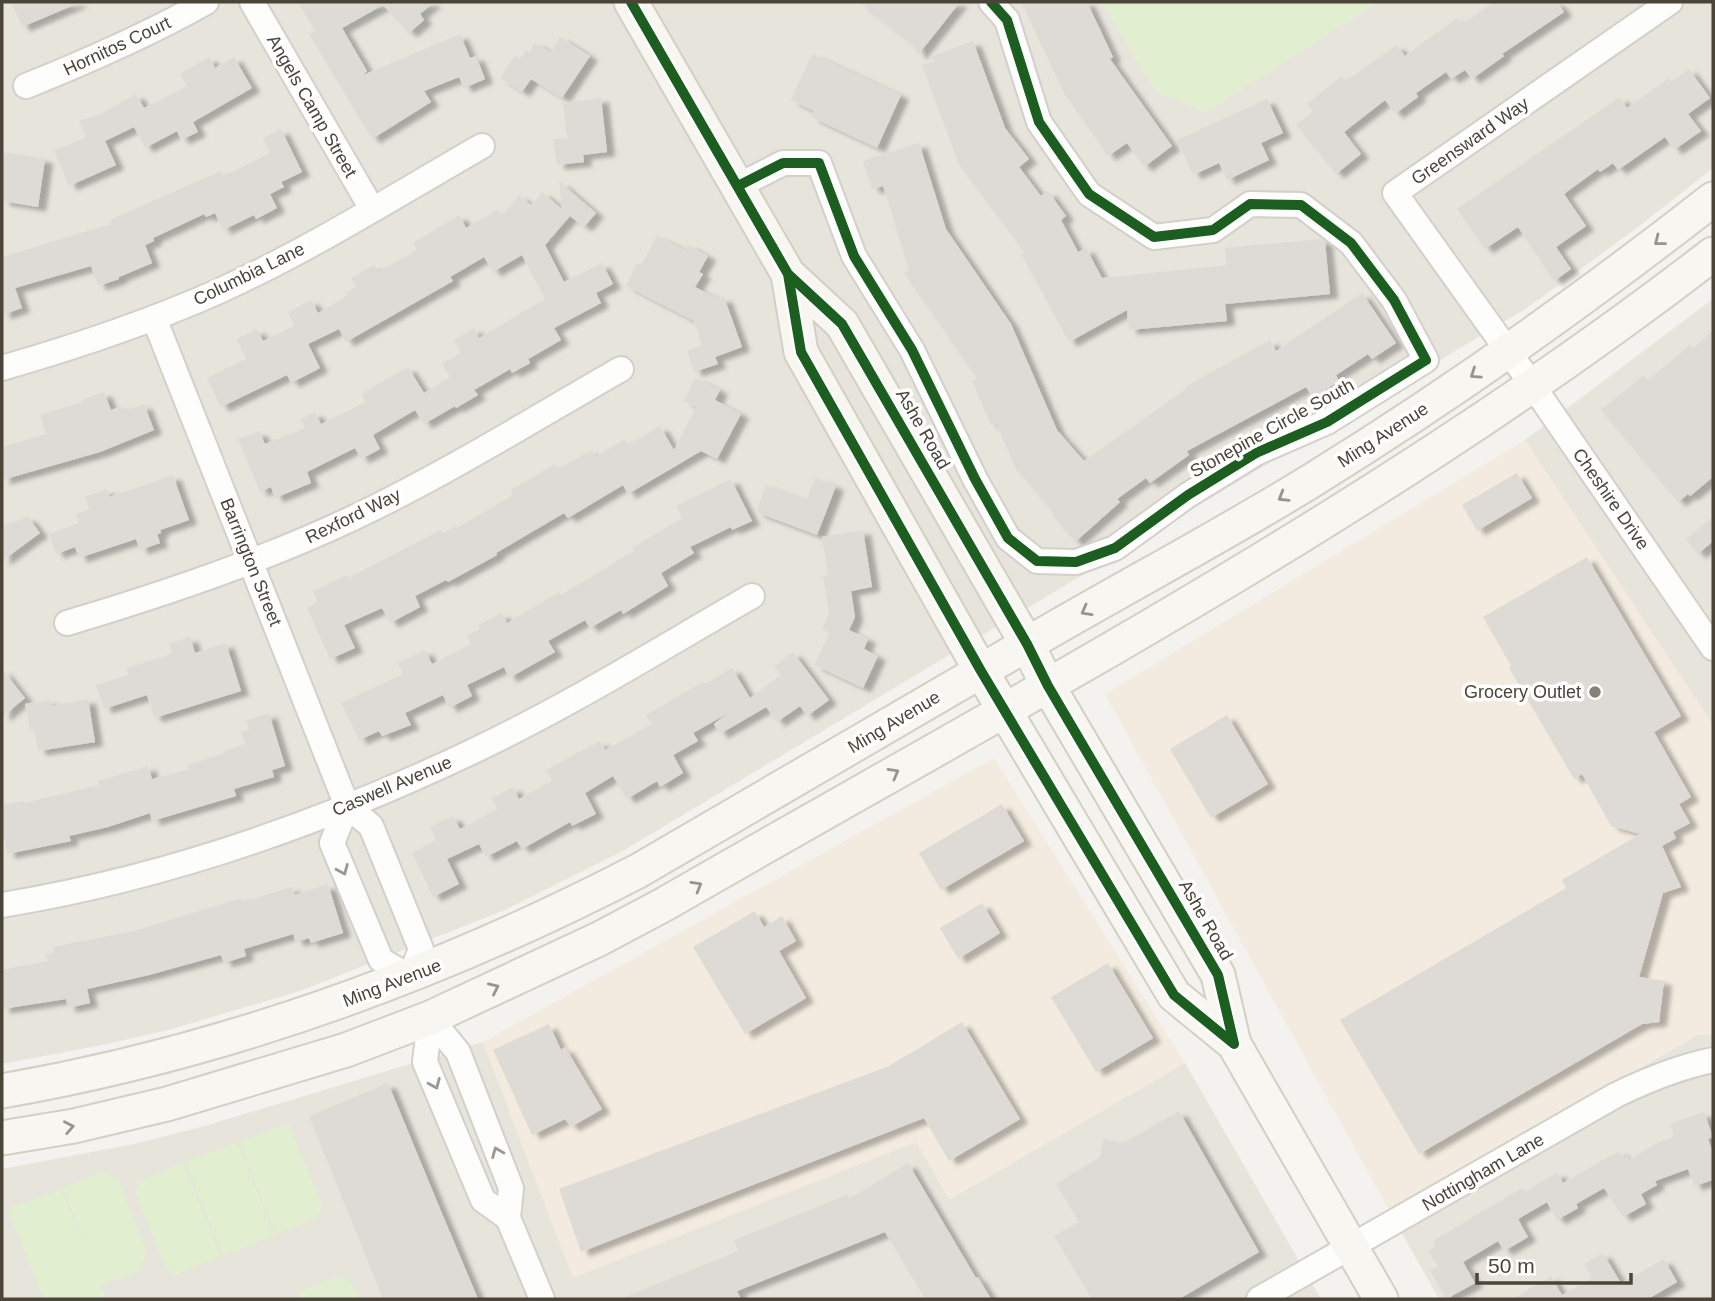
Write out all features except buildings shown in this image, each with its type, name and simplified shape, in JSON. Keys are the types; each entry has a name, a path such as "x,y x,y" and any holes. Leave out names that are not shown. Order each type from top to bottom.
{"main road":[{"name":"Ashe Road","path":"631,2 788,274 842,324 1048,685 1218,975 1234,1044 1381,1299"},
{"name":"Ming Avenue","path":"2,1091 144,1062 316,1012 410,977 574,904 674,850 1311,481 1508,351 1636,259 1713,199"},
{"path":"2,1138 74,1126 167,1104 346,1050 430,1018 599,939 1048,685 1336,515 1534,386 1713,254"},
{"name":"Ashe Road","path":"788,274 801,352 981,671 1174,995 1234,1044"},
{"path":"430,1018 444,988 574,904"},
{"path":"273,1072 384,1017 410,977"}],"street":[{"name":"Hornitos Court","path":"26,86 95,59 162,27 206,2"},
{"name":"Angels Camp Street","path":"252,2 372,209"},
{"name":"Stonepine Circle South","path":"738,186 783,163 819,163 854,256 912,350 975,479 1008,538 1037,561 1076,562 1115,548 1188,495 1256,453 1327,422 1426,360 1394,300 1352,243 1301,205 1250,204 1213,230 1154,237 1089,194 1039,122 1007,20 991,2"},
{"name":"Greensward Way","path":"1508,351 1395,193 1670,2"},
{"name":"Columbia Lane","path":"2,368 80,345 218,291 281,261 482,146"},
{"name":"Barrington Street","path":"154,318 347,807 371,826 421,949 410,977"},
{"name":"Cheshire Drive","path":"1508,351 1713,648"},
{"name":"Rexford Way","path":"67,623 171,592 251,562 352,518 427,480 621,369"},
{"name":"Caswell Avenue","path":"2,905 108,883 170,866 347,807 466,755 552,710 752,596"},
{"path":"347,807 332,843 380,960 410,977"},
{"path":"430,1018 425,1062 483,1200 508,1217"},
{"path":"430,1018 458,1052 511,1188 508,1217 542,1299"},
{"name":"Nottingham Lane","path":"1259,1299 1616,1095 1652,1078 1713,1060"}],"shaded area":[{"path":"2,2 1102,2 1156,92 1205,112 1378,2 1713,2 1713,168 1637,228 1527,308 623,851 505,910 300,991 172,1029 2,1064"},
{"path":"1713,299 1713,725 1525,440"},
{"path":"1525,440 1713,725 1713,1035 1696,1035 1391,1214 1105,694"},
{"path":"994,758 1185,1063 949,1199 916,1142 573,1278 483,1042"},
{"path":"1697,1035 1713,1035 1713,1299 1439,1299 1391,1214"},
{"path":"483,1042 573,1277 916,1142 950,1199 1185,1063 1321,1299 2,1299 2,1169 134,1144 205,1126"}],"green space":[{"path":"1102,2 1378,2 1205,112 1156,92"},
{"path":"288,1123 322,1205 317,1218 276,1234 239,1142"},
{"path":"237,1142 275,1236 223,1256 185,1162"},
{"path":"183,1163 221,1256 174,1275 166,1268 135,1191 139,1181"},
{"path":"103,1172 118,1179 147,1252 139,1270 101,1286 105,1296 97,1299 44,1299 8,1209 61,1189 87,1250 63,1188"},
{"path":"337,1276 351,1282 358,1299 301,1299 298,1292"}],"cycle path":[{"path":"631,2 788,274 842,324 1027,644 1048,686 1218,975 1234,1044 1174,995 981,671 801,352 788,274"},
{"path":"738,186 783,163 819,163 854,256 912,350 975,479 1008,538 1037,561 1076,562 1115,548 1188,495 1256,453 1327,422 1426,360 1394,300 1351,243 1301,205 1250,204 1213,230 1154,237 1089,194 1039,122 1007,20 991,2"}],"place":[{"name":"Grocery Outlet","path":"1595,692"}]}
